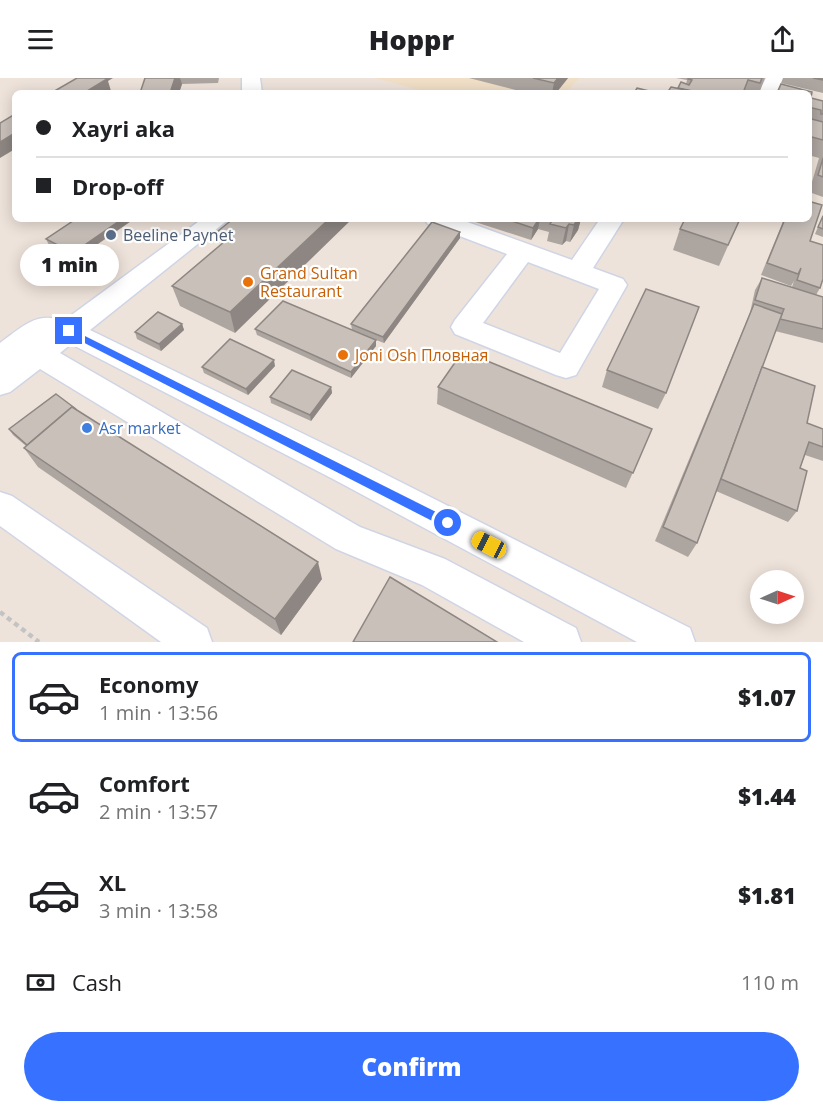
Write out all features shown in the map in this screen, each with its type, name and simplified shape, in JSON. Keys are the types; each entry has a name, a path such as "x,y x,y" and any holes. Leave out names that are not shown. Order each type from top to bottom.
{"street":[{"path":"0,358 188,222"},
{"path":"0,384 213,222"},
{"path":"444,222 578,271 614,285 567,367 465,327 523,251"},
{"path":"578,271 610,222"},
{"path":"69,331 676,642"},
{"path":"39,354 348,538 393,558 432,571 562,642"},
{"path":"0,507 193,642"}],"path":[{"path":"0,612 39,642"}],"shaded area":[{"path":"375,78 580,78 568,90 419,90"}],"building":[{"path":"77,78 107,79 89,90 56,90"},
{"path":"145,78 175,78 171,90 141,90"},
{"path":"533,78 558,78 554,83"},
{"path":"762,78 760,83 748,80 744,90 678,88 681,82 689,85 692,80 688,79"},
{"path":"781,84 804,90 778,90"},
{"path":"671,87 686,90 669,90"},
{"path":"812,98 823,101 823,114 821,110 812,108"},
{"path":"12,116 12,135 0,142 0,123"},
{"path":"812,119 823,122 823,140 812,137"},
{"path":"823,158 823,177 818,175"},
{"path":"812,202 822,205 810,241 823,245 823,279 820,288 797,280 801,268 798,274 767,263 784,222 812,222"},
{"path":"823,216 823,229 818,227"},
{"path":"72,222 118,222 73,253 46,239"},
{"path":"229,222 326,222 230,312 172,286 231,236 218,231"},
{"path":"432,222 460,232 383,337 351,324"},
{"path":"515,222 537,222 533,228"},
{"path":"551,222 576,222 574,225 569,224 566,228 550,224"},
{"path":"684,222 739,222 728,245 680,229"},
{"path":"762,278 823,297 823,329 780,319 784,309 755,300"},
{"path":"646,289 699,307 666,393 607,370"},
{"path":"283,301 376,340 351,372 255,329"},
{"path":"754,304 782,314 697,543 663,527"},
{"path":"158,312 182,324 159,344 135,332"},
{"path":"230,339 274,360 246,389 202,367"},
{"path":"463,351 652,429 633,473 438,387"},
{"path":"762,367 815,386 807,423 823,429 823,447 809,442 800,468 807,471 797,511 721,479"},
{"path":"292,370 331,387 310,415 270,397"},
{"path":"56,394 76,409 72,407 27,445 9,429"},
{"path":"72,407 318,562 275,619 24,448"},
{"path":"390,577 497,642 353,642"}],"place":[{"name":"Beeline Paynet","path":"111,235"},
{"name":"Grand Sultan Restaurant","path":"248,282"},
{"name":"Joni Osh Пловная","path":"343,355"},
{"name":"Asr market","path":"87,428"}],"route":[{"path":"69,331 448,523"}]}
